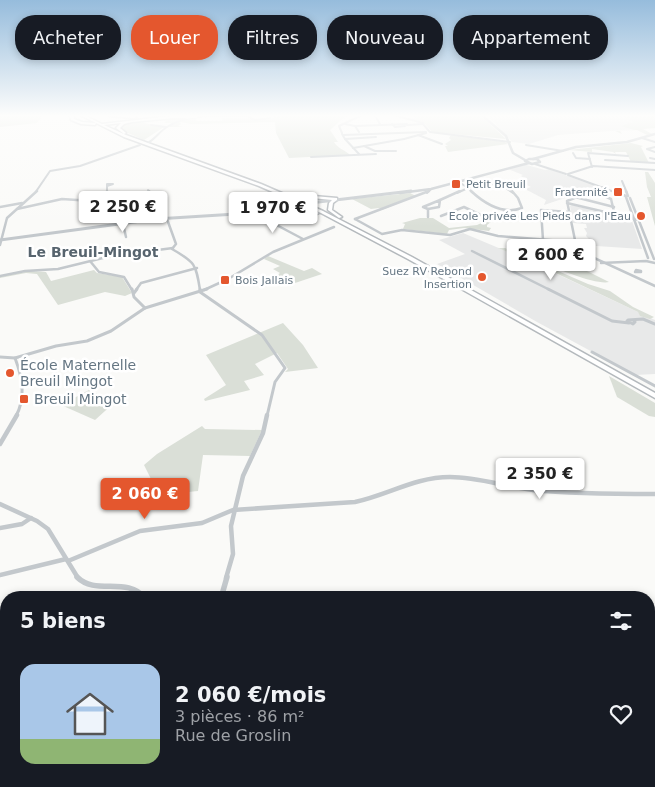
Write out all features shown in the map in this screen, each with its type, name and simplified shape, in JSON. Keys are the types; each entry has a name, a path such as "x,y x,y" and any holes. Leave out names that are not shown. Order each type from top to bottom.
{"highway":[{"path":"169,153 296,196 327,200 336,199"},
{"path":"171,153 260,185 344,222"},
{"path":"260,185 276,194 284,204 290,207"},
{"path":"275,189 344,222 655,395"},
{"path":"327,200 336,199"},
{"path":"327,200 330,210 344,222"},
{"path":"278,207 281,205 281,201"},
{"path":"278,207 290,207 344,222"}],"street":[{"path":"0,245 7,219 38,191 51,171 80,166 115,153"},
{"path":"311,157 366,153"},
{"path":"514,153 530,163 569,175 627,197 639,220 655,269"},
{"path":"521,164 525,160 557,153"},
{"path":"573,153 576,158 591,160"},
{"path":"593,167 589,154 628,156"},
{"path":"518,156 540,161 569,175 593,167 655,171"},
{"path":"534,164 547,156"},
{"path":"650,158 655,158"},
{"path":"605,160 655,164"},
{"path":"336,199 431,189 530,163"},
{"path":"640,163 643,170"},
{"path":"622,181 634,220 652,261"},
{"path":"458,182 468,188 480,200 501,210 509,211"},
{"path":"440,199 440,206 428,209 422,207 440,199 468,188 490,183 503,186 518,198 522,206 520,210 509,211 486,218 464,207 441,216"},
{"path":"17,209 34,207 56,200 95,202 107,197 107,186"},
{"path":"567,203 568,200 574,197 603,187"},
{"path":"431,189 427,193 355,220 382,234 402,230 450,235 470,229 505,237 575,242"},
{"path":"148,190 166,218 176,242 173,248"},
{"path":"591,191 611,199 615,216"},
{"path":"574,197 614,207"},
{"path":"310,202 327,200"},
{"path":"0,207 23,203"},
{"path":"567,203 615,216 639,220"},
{"path":"567,203 575,242 579,252 655,286"},
{"path":"290,207 300,204"},
{"path":"580,207 584,204"},
{"path":"1,240 166,218 257,212 278,207"},
{"path":"596,210 600,207"},
{"path":"428,209 428,217"},
{"path":"543,240 540,212 542,210 569,212"},
{"path":"257,212 303,239"},
{"path":"123,224 126,238"},
{"path":"0,357 16,358 56,346 87,341 111,331 145,308 200,292 228,279 270,254 334,227"},
{"path":"0,276 25,271 58,269 122,255 173,248 191,259 197,268 200,292 239,321 260,333 285,368 275,382 263,432 243,476 233,510 231,526 233,554 223,591"},
{"path":"472,252 612,321 629,323 628,320 643,319 655,324"},
{"path":"90,261 99,272 124,277 134,297 145,308"},
{"path":"601,263 652,261"},
{"path":"134,294 143,282 197,268"},
{"path":"628,275 636,272"},
{"path":"592,352 655,386"},
{"path":"0,444 21,406 22,375 16,358"},
{"path":"0,575 67,560 145,530 202,523 233,510 355,502 370,499 426,479 465,478 532,490 655,494"},
{"path":"0,504 30,518 49,530 77,577 86,585 134,588 140,591"},
{"path":"0,528 22,524 30,518"}],"shaded area":[{"path":"286,153 347,153 350,155 289,158"},
{"path":"626,153 644,153 649,163 631,162"},
{"path":"523,164 545,170 549,169 598,187 544,205 546,200 525,189 531,187 518,181 526,179 521,176 523,175 508,169"},
{"path":"645,172 648,172 655,183 655,226 647,197 651,197 647,187"},
{"path":"410,193 416,196 382,210 379,208 371,209 352,199"},
{"path":"570,206 632,221 642,249 596,246 586,236 587,233 584,228 587,228 586,224 573,223"},
{"path":"502,214 526,218 496,220 487,225 487,227 491,228 489,231 464,228 449,230 447,234 403,229 405,224 402,223 420,218 433,218 449,228 477,225"},
{"path":"463,233 525,259 655,320 655,374 635,375 537,322 437,264 465,254 439,240"},
{"path":"498,248 505,248 588,284 610,291 633,307 654,317 650,319 640,316 638,312 526,259"},
{"path":"530,252 581,268 609,282 596,281 568,273 546,263 555,262 533,258 528,253"},
{"path":"268,256 304,271 312,268 322,274 289,285 276,276 280,273 273,269 280,266 264,259"},
{"path":"94,270 97,273 122,277 132,293 125,296 105,292 58,305 37,274 26,273 0,278 0,276 31,271 46,272 51,281"},
{"path":"283,323 303,345 318,368 285,372 288,369 277,353 255,364 264,375 244,381 250,390 205,401 204,399 226,385 206,355"},
{"path":"609,376 655,403 655,417 649,416 617,397"},
{"path":"89,390 115,402 95,420 61,405"},
{"path":"202,426 205,429 262,430 250,456 203,455 198,491 159,495 144,465 157,454"}],"place":[{"name":"Petit Breuil","path":"456,184"},
{"name":"Fraternité","path":"618,192"},
{"name":"Ecole privée Les Pieds dans l'Eau","path":"641,216"},
{"name":"Suez RV Rebond Insertion","path":"482,277"},
{"name":"Bois Jallais","path":"225,280"},
{"name":"École Maternelle Breuil Mingot","path":"10,373"},
{"name":"Breuil Mingot","path":"24,399"}],"district":[{"name":"Le Breuil-Mingot","path":"93,252"}]}
